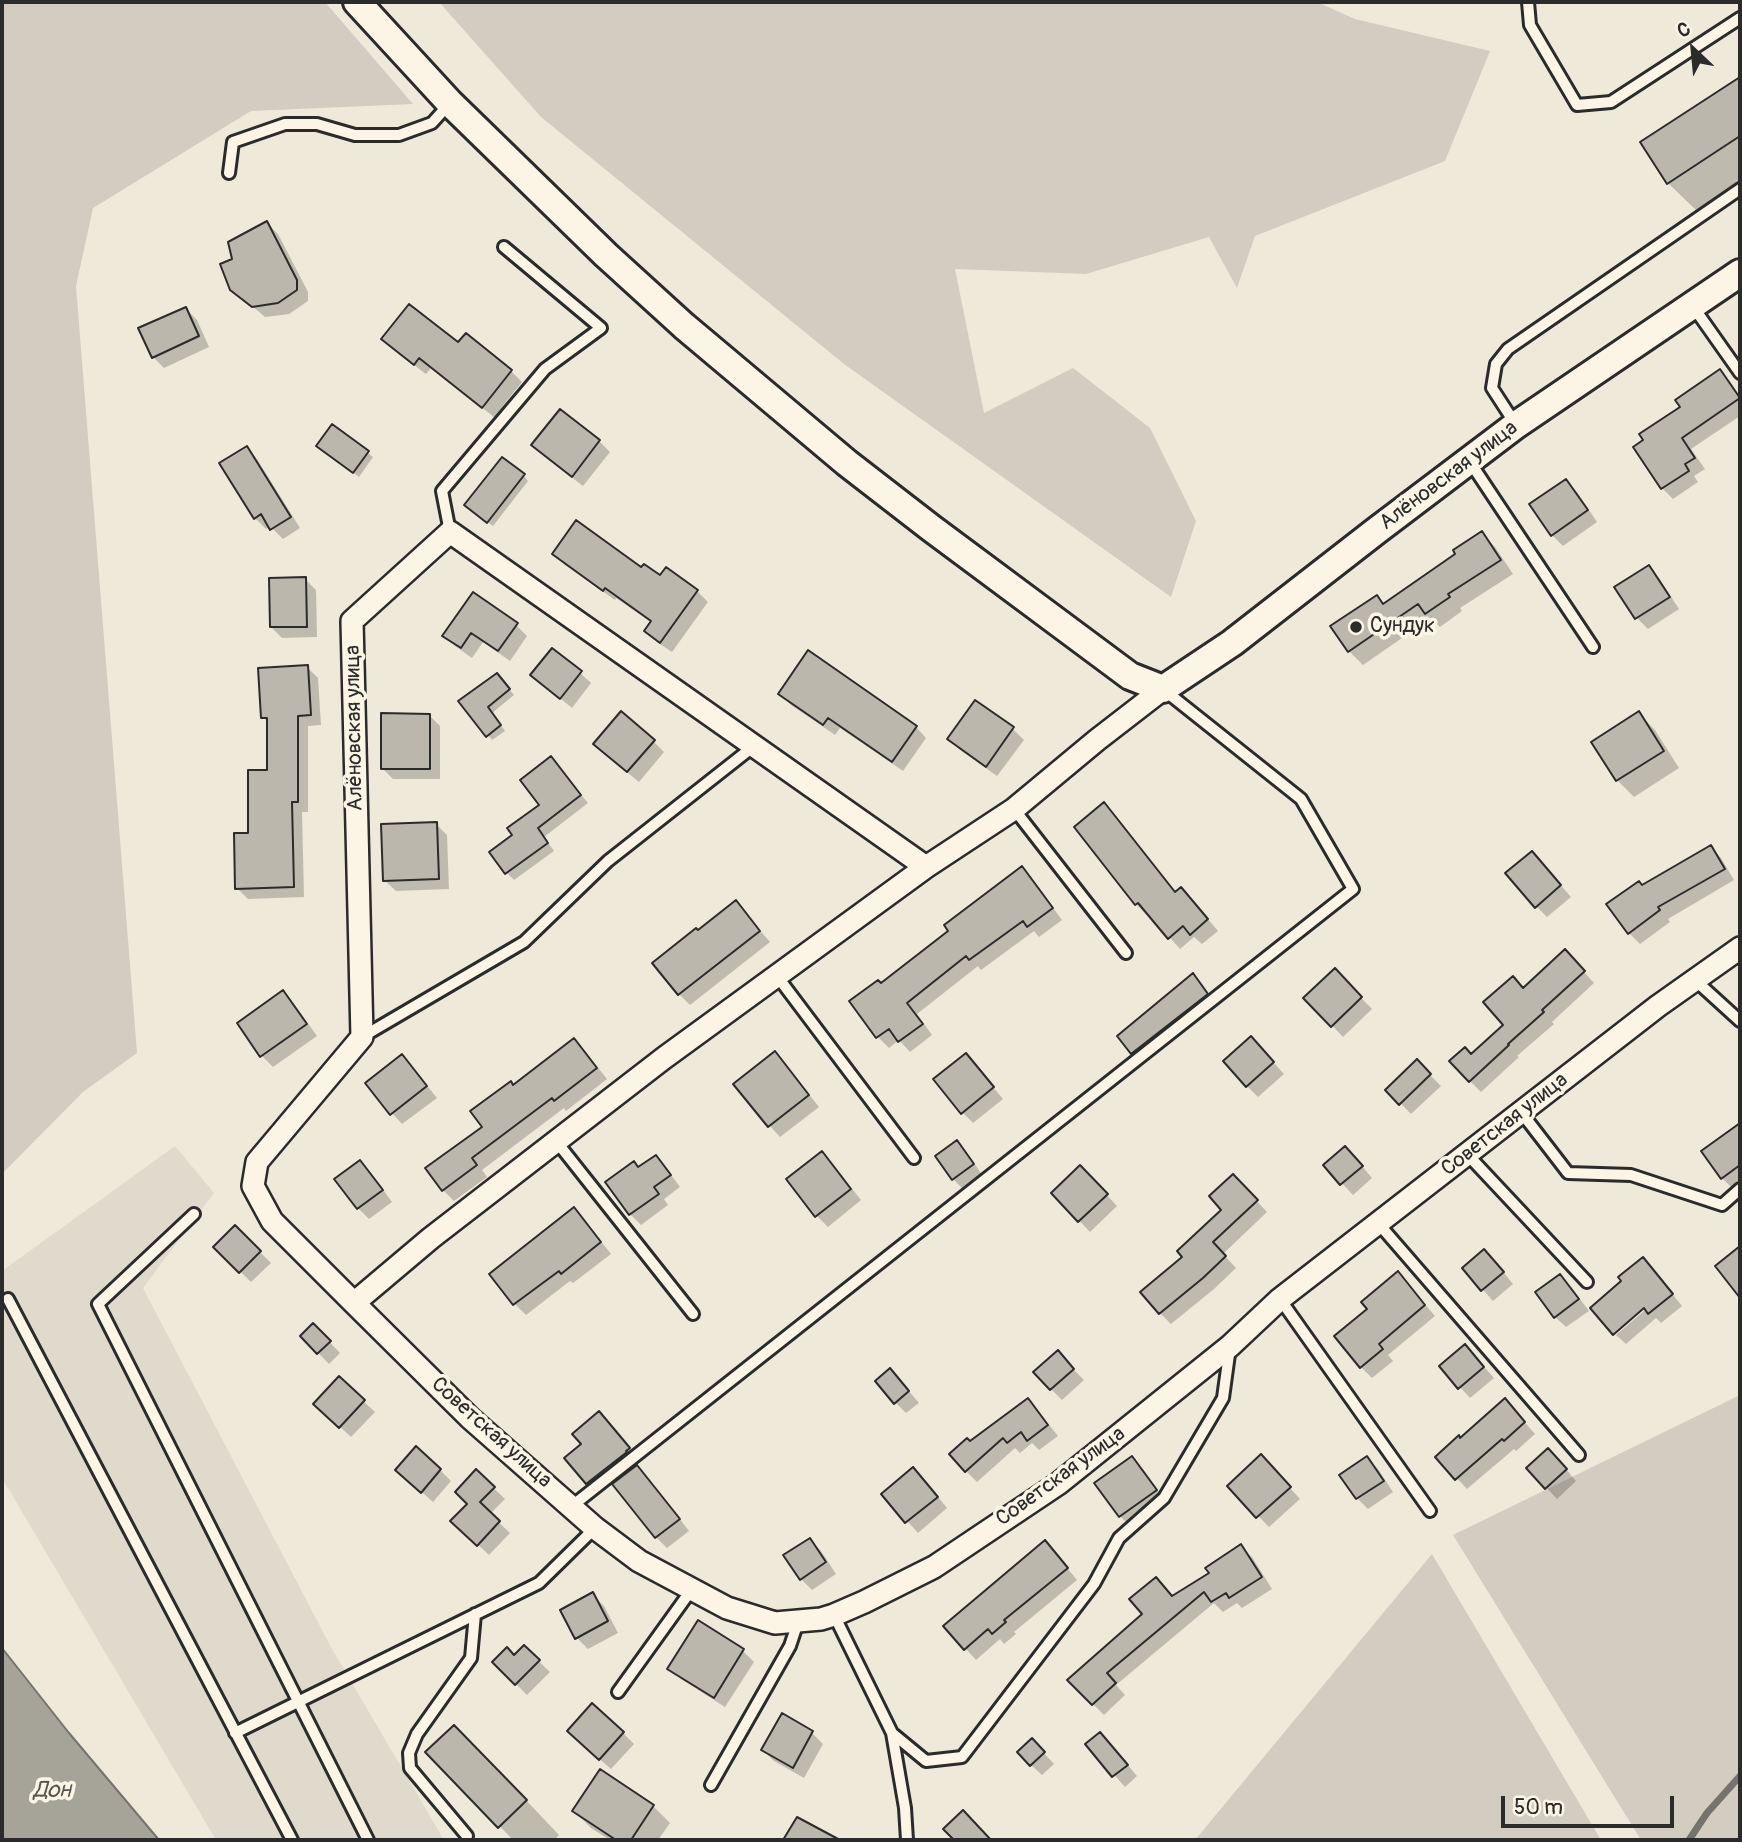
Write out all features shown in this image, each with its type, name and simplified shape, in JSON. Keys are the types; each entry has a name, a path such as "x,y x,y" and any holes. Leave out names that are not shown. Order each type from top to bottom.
{"street":[{"path":"357,2 450,103 684,327 847,463 931,528 1130,676 1163,689"},
{"name":"Алёновская улица","path":"1163,689 1232,643 1516,425 1740,273"},
{"path":"450,532 926,867"},
{"name":"Алёновская улица","path":"362,1037 352,621 450,532"},
{"path":"362,1037 257,1162 253,1185 272,1221 354,1303 431,1238 664,1058 926,867 1014,809 1163,689"},
{"name":"Советская улица","path":"354,1303 470,1418 595,1528 639,1561 727,1608 775,1623 834,1615 934,1567 1058,1484 1230,1346 1280,1299 1658,1006 1740,948"}],"lane":[{"path":"1528,2 1530,25 1577,105 1611,102 1740,18"},
{"path":"229,173 233,142 285,124 317,124 355,135 399,135 432,122 450,103"},
{"path":"1516,425 1492,388 1496,364 1508,349 1740,190"},
{"path":"450,532 443,491 545,369 600,328 504,247"},
{"path":"1692,305 1740,373"},
{"path":"1468,460 1592,647"},
{"path":"572,1506 1353,889 1301,799 1163,689"},
{"path":"362,1037 524,942 608,861 754,746"},
{"path":"1014,809 1126,953"},
{"path":"777,976 914,1158"},
{"path":"1695,980 1740,1021"},
{"path":"1521,1112 1568,1173 1631,1175 1722,1205 1740,1189"},
{"path":"556,1141 693,1314"},
{"path":"1467,1154 1587,1282"},
{"path":"194,1214 99,1304 368,1840"},
{"path":"1378,1223 1579,1455"},
{"path":"8,1299 292,1840"},
{"path":"1280,1299 1430,1511"},
{"path":"892,1733 926,1761 962,1757 1094,1584 1119,1538 1164,1498 1223,1398 1230,1346"},
{"path":"235,1733 539,1583 595,1528"},
{"path":"618,1692 692,1589"},
{"path":"467,1836 410,1768 409,1753 417,1734 471,1658 475,1614"},
{"path":"834,1615 892,1733 905,1808 907,1840"},
{"path":"711,1785 790,1646 798,1622"}],"shaded area":[{"path":"2,2 325,2 413,104 251,111 93,208 76,286 137,1053 83,1092 2,1174"},
{"path":"439,2 1317,2 1355,19 1490,51 1445,161 1255,236 1237,288 1209,237 1086,274 955,269 984,413 1073,368 1150,428 1196,521 1171,597 844,364 541,117"},
{"path":"175,1146 214,1193 143,1288 332,1649 444,1840 216,1840 2,1478 2,1271"},
{"path":"1740,1395 1740,1840 1641,1840 1453,1535"},
{"path":"1432,1554 1601,1840 1195,1840"}],"water":[{"name":"Дон","path":"2,1648 69,1733 159,1840 2,1840"}],"building":[{"path":"1740,77 1740,136 1667,184 1640,142"},
{"path":"267,221 297,280 297,290 278,303 252,307 230,290 220,264 232,259 228,242"},
{"path":"409,304 458,342 466,333 512,370 482,408 419,358 414,365 381,339"},
{"path":"186,307 199,336 152,358 138,328"},
{"path":"1720,369 1740,398 1682,438 1695,458 1685,464 1689,471 1661,489 1633,447 1643,440 1639,434 1680,407 1675,400"},
{"path":"560,409 600,440 572,477 531,445"},
{"path":"332,424 369,451 353,473 316,446"},
{"path":"247,446 291,517 270,530 261,514 254,519 219,463"},
{"path":"502,457 525,474 487,523 464,505"},
{"path":"1566,479 1588,510 1551,536 1529,504"},
{"path":"576,520 641,567 644,564 660,575 666,567 698,590 660,643 644,631 651,621 552,554"},
{"path":"1482,531 1501,560 1448,594 1450,597 1425,614 1418,604 1348,652 1330,626 1377,595 1383,604 1455,554 1453,550"},
{"path":"1649,565 1670,597 1635,619 1614,587"},
{"path":"306,577 307,627 270,627 269,578"},
{"path":"473,592 518,623 498,651 471,633 461,648 442,636"},
{"path":"552,648 582,671 560,699 530,675"},
{"path":"808,650 917,726 892,762 828,718 823,725 778,694"},
{"path":"308,665 311,715 298,716 298,802 292,802 294,887 235,889 234,833 248,833 248,770 267,770 267,718 261,718 258,668"},
{"path":"497,673 510,689 488,707 501,725 486,737 458,701"},
{"path":"975,700 1014,727 986,767 947,739"},
{"path":"621,711 655,740 627,772 593,744"},
{"path":"1639,711 1664,751 1616,781 1591,742"},
{"path":"381,713 430,714 430,769 381,769"},
{"path":"551,756 581,795 538,828 548,843 505,874 489,852 512,835 507,828 539,805 520,780"},
{"path":"1104,802 1175,892 1181,887 1208,919 1190,935 1183,926 1168,939 1138,903 1135,905 1074,827"},
{"path":"437,822 439,879 383,881 381,824"},
{"path":"1711,845 1725,869 1658,907 1660,910 1628,934 1606,904 1639,881 1642,885"},
{"path":"1532,851 1561,885 1535,908 1505,873"},
{"path":"1022,866 1053,908 1027,927 1023,921 969,960 966,956 907,1003 923,1024 898,1042 889,1029 876,1038 849,1001 878,980 881,983 948,931 944,925"},
{"path":"736,900 760,931 678,995 652,963"},
{"path":"1565,949 1585,971 1469,1082 1449,1061 1465,1047 1471,1054 1503,1025 1483,1002 1513,976 1523,988"},
{"path":"1335,968 1362,997 1331,1027 1303,998"},
{"path":"1193,973 1208,994 1131,1054 1117,1036"},
{"path":"283,990 307,1024 260,1057 237,1023"},
{"path":"1251,1036 1274,1062 1246,1087 1223,1061"},
{"path":"574,1038 597,1068 472,1158 477,1165 442,1191 425,1168 482,1127 470,1111 511,1081 513,1085"},
{"path":"775,1051 809,1095 768,1127 733,1084"},
{"path":"966,1053 994,1087 961,1114 933,1079"},
{"path":"402,1054 427,1086 390,1115 365,1083"},
{"path":"1417,1059 1431,1074 1399,1105 1385,1090"},
{"path":"1740,1123 1740,1165 1721,1179 1701,1151"},
{"path":"957,1140 974,1164 952,1180 935,1156"},
{"path":"1345,1146 1363,1166 1340,1185 1323,1165"},
{"path":"822,1151 851,1189 815,1217 786,1179"},
{"path":"656,1155 671,1175 654,1187 659,1194 629,1215 605,1182 634,1161 638,1167"},
{"path":"360,1160 383,1190 357,1209 334,1179"},
{"path":"1080,1165 1108,1194 1078,1222 1051,1193"},
{"path":"1233,1174 1258,1200 1213,1242 1226,1256 1159,1314 1140,1292 1182,1257 1177,1251 1221,1210 1209,1196"},
{"path":"574,1207 601,1242 561,1274 559,1271 513,1305 489,1274"},
{"path":"235,1225 261,1251 239,1273 213,1247"},
{"path":"1740,1246 1740,1298 1715,1266"},
{"path":"1484,1249 1504,1272 1481,1291 1462,1268"},
{"path":"1643,1257 1673,1294 1648,1314 1644,1308 1613,1335 1590,1308 1621,1281 1618,1277"},
{"path":"1398,1271 1425,1305 1379,1344 1383,1349 1360,1368 1334,1336 1367,1309 1361,1302"},
{"path":"1560,1274 1579,1299 1554,1318 1535,1292"},
{"path":"313,1323 331,1341 317,1354 300,1336"},
{"path":"1465,1344 1484,1367 1458,1389 1439,1366"},
{"path":"1058,1350 1074,1369 1050,1390 1033,1372"},
{"path":"890,1368 909,1391 894,1404 875,1381"},
{"path":"339,1376 365,1400 339,1428 313,1404"},
{"path":"1028,1398 1048,1425 1027,1441 1021,1432 1007,1443 1003,1438 965,1472 949,1454 967,1438 970,1441"},
{"path":"1505,1398 1525,1422 1455,1480 1435,1457"},
{"path":"599,1411 630,1448 586,1484 564,1458 581,1444 572,1434"},
{"path":"416,1446 441,1469 421,1493 395,1470"},
{"path":"1548,1448 1567,1469 1545,1489 1526,1468"},
{"path":"1261,1454 1291,1487 1256,1518 1227,1486"},
{"path":"1132,1456 1157,1490 1119,1517 1094,1483"},
{"path":"1367,1456 1384,1481 1356,1499 1339,1475"},
{"path":"637,1465 680,1519 655,1538 612,1484"},
{"path":"913,1467 938,1497 905,1523 881,1494"},
{"path":"476,1469 495,1487 480,1502 500,1521 477,1546 450,1521 467,1504 455,1492"},
{"path":"810,1538 826,1562 800,1580 783,1555"},
{"path":"1045,1540 1068,1568 1004,1620 1006,1622 992,1634 988,1629 964,1650 943,1626"},
{"path":"1241,1544 1262,1577 1229,1598 1226,1593 1211,1602 1204,1592 1107,1673 1116,1683 1092,1705 1067,1680 1142,1614 1129,1599 1156,1577 1172,1596 1209,1573 1205,1568"},
{"path":"593,1592 608,1621 575,1639 560,1610"},
{"path":"698,1620 744,1649 714,1698 667,1669"},
{"path":"524,1645 540,1660 515,1685 492,1662 507,1647 514,1655"},
{"path":"592,1703 624,1732 599,1760 567,1731"},
{"path":"782,1713 813,1731 793,1768 761,1750"},
{"path":"454,1725 527,1800 498,1828 425,1752"},
{"path":"1100,1732 1128,1765 1112,1777 1085,1744"},
{"path":"1032,1738 1045,1752 1030,1766 1017,1752"},
{"path":"600,1769 654,1805 631,1840 616,1840 572,1811"},
{"path":"963,1810 991,1840 954,1840 943,1829"},
{"path":"797,1817 840,1840 783,1840"}],"waterway":[{"path":"1689,1840 1707,1813 1740,1776"}],"place":[{"name":"Сундук","path":"1356,627"}]}
